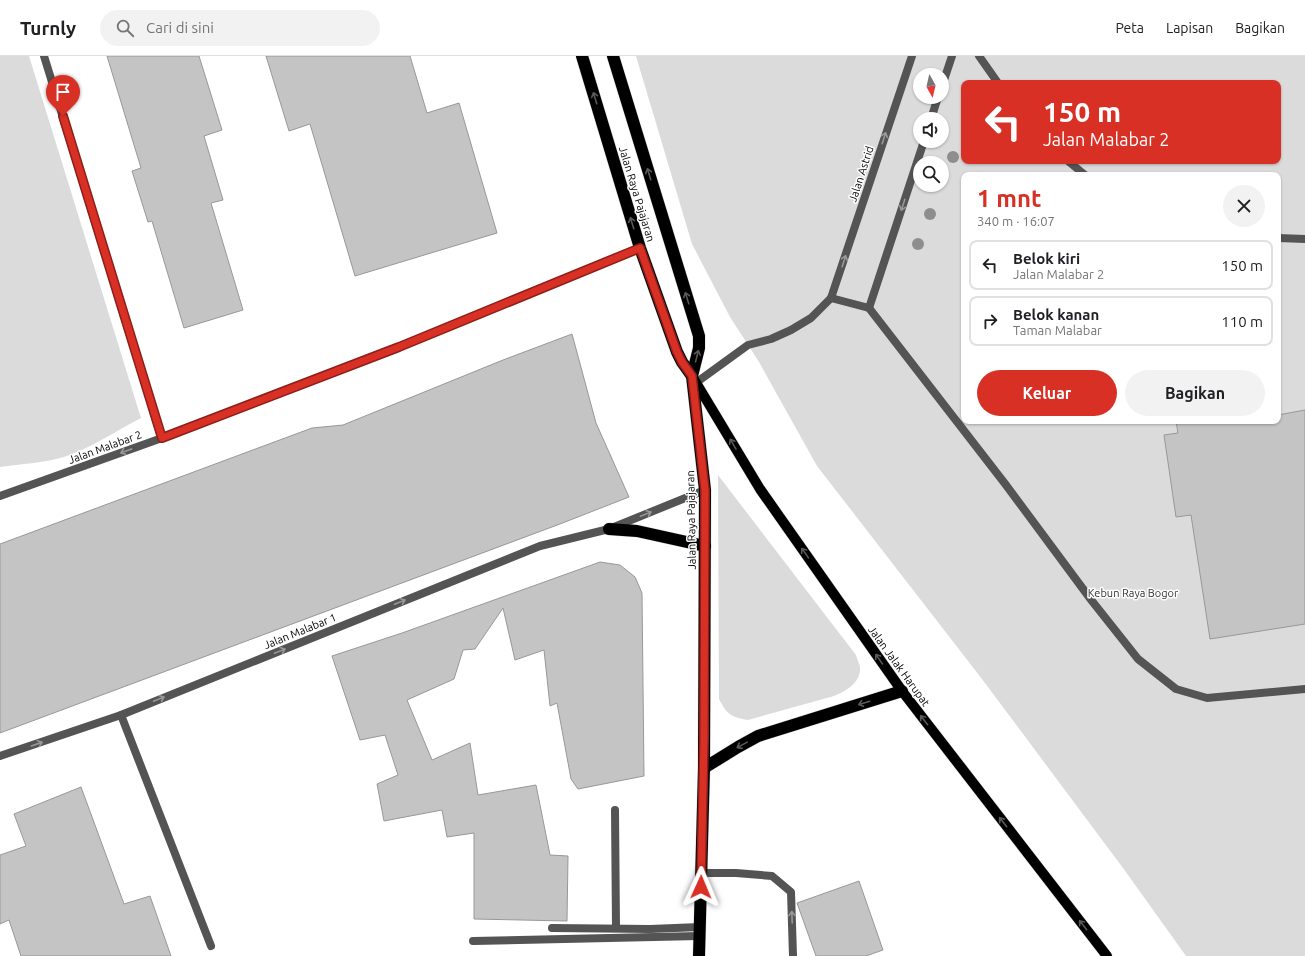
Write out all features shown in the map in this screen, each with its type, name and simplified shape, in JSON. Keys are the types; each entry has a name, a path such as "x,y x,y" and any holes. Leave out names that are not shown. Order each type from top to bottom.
{"highway":[{"name":"Jalan Raya Pajajaran","path":"582,56 640,248 677,352 682,362 695,379 705,490 704,768 699,956"},
{"path":"613,56 699,336 695,379"},
{"path":"610,529 637,531 705,546"},
{"path":"704,768 758,736 902,691"}],"main road":[{"name":"Jalan Jalak Harupat","path":"695,379 760,489 902,691 1107,956"}],"street":[{"path":"44,56 162,438"},
{"name":"Jalan Astrid","path":"831,298 912,56"},
{"path":"948,68 952,56"},
{"path":"979,56 996,80"},
{"path":"869,308 922,148"},
{"path":"1072,164 1081,172"},
{"path":"1281,238 1305,239"},
{"name":"Jalan Malabar 2","path":"0,496 162,438 399,347 640,248"},
{"path":"695,379 748,345 791,330 811,318 831,298 869,308 1006,485 1092,601 1138,659 1176,689 1207,698 1305,688"},
{"name":"Jalan Malabar 1","path":"0,756 121,715 540,546 610,529 705,490"},
{"path":"121,715 211,946"},
{"path":"614,810 616,928"},
{"path":"701,873 736,872 772,876 791,892 794,956"},
{"path":"552,928 616,928 700,931"},
{"path":"473,940 700,931"}],"green space":[{"path":"0,56 29,56 141,418 94,444 64,457 40,462 0,467"},
{"name":"Kebun Raya Bogor","path":"636,56 1305,56 1305,956 1186,956 1123,868 982,679 817,466 759,362 730,317 692,244"},
{"path":"718,475 856,655 860,667 860,673 852,686 843,692 834,696 748,720 737,718 730,714 719,699"}],"building":[{"path":"107,56 199,56 222,130 204,136 223,200 211,203 243,310 184,328 152,221 148,222 132,171 141,168"},
{"path":"266,56 410,56 427,113 459,103 497,233 355,276 310,124 289,131"},
{"path":"572,334 596,423 629,497 0,733 0,544 312,428 343,425 503,360"},
{"path":"1305,410 1305,624 1210,639 1191,515 1176,517 1164,435 1178,433 1176,424 1281,424 1281,414"},
{"path":"600,562 620,565 635,577 642,593 644,776 578,789 571,779 557,703 550,706 544,650 515,660 503,608 475,649 463,650 454,679 407,700 432,760 470,743 478,795 536,785 550,855 568,856 567,921 474,919 474,833 447,837 442,810 384,821 377,784 398,775 385,735 360,740 332,656 402,633"},
{"path":"81,787 124,904 150,896 171,956 21,956 9,920 0,924 0,855 26,846 14,814"},
{"path":"859,881 883,950 866,956 816,956 797,903"}],"route":[{"path":"63,116 162,438 399,347 640,248 677,352 692,376 705,490 704,739 701,887"}]}
